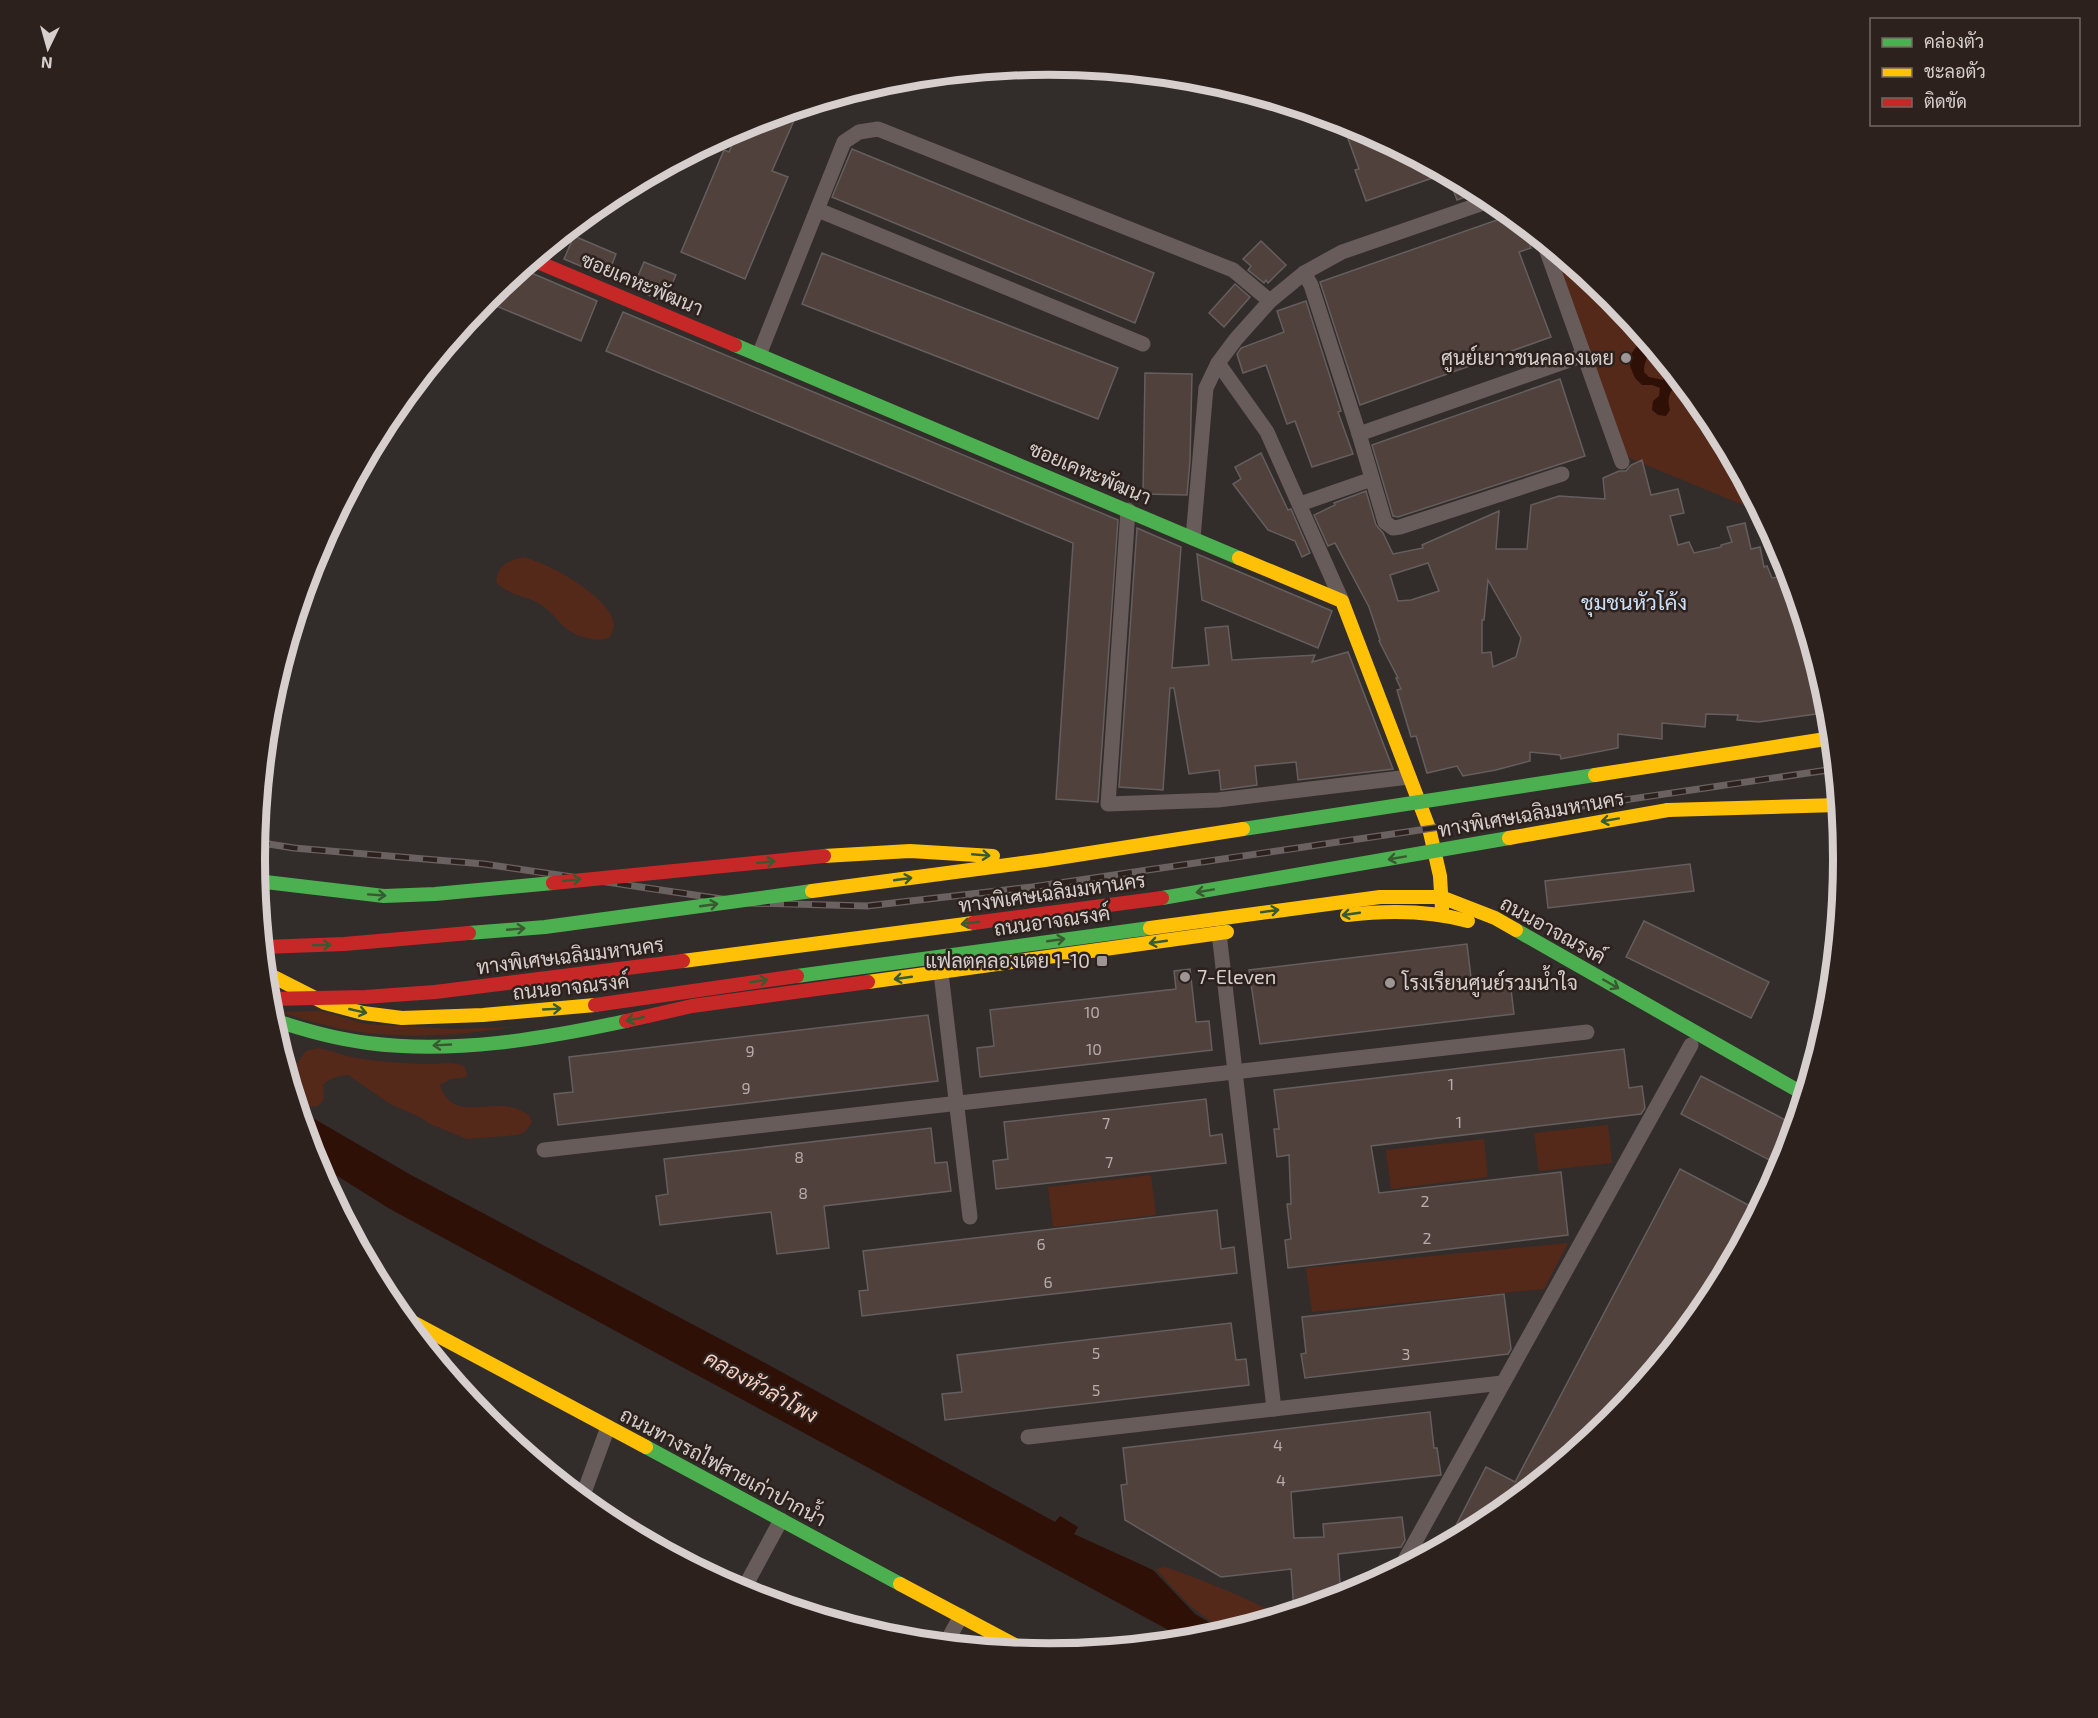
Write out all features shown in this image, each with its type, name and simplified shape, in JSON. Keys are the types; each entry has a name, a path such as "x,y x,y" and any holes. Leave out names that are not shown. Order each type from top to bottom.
{"main road":[{"name":"ซอยเคหะพัฒนา","path":"540,263 1342,601"},
{"path":"1342,601 1431,836 1440,876 1442,913"},
{"name":"ทางพิเศษเฉลิมมหานคร","path":"271,947 344,944 545,927 1044,860 1823,739"},
{"name":"ทางพิเศษเฉลิมมหานคร","path":"278,999 365,997 435,992 691,961 1167,897 1668,810 1803,792"},
{"path":"1668,810 1831,805"},
{"path":"266,882 384,896 816,857 910,851 1044,860"},
{"name":"ถนนอาจณรงค์","path":"275,977 325,1003 363,1013 402,1018 483,1015 574,1008 1380,897 1441,897 1495,918 1797,1090"},
{"name":"ถนนอาจณรงค์","path":"1266,926 1361,913 1406,910 1442,913 1482,925 1515,940 1793,1103"},
{"name":"ถนนอาจณรงค์","path":"283,1023 310,1032 400,1046 485,1043 620,1023 692,1006 1243,930"},
{"path":"939,956 941,973"},
{"name":"ถนนทางรถไฟสายเก่าปากน้ำ","path":"420,1326 1008,1641"}],"street":[{"path":"759,355 844,141 859,132 878,129 1233,270 1270,301"},
{"path":"1193,537 1206,388 1218,363 1236,339 1270,301 1304,273 1342,252 1480,204"},
{"path":"818,210 1143,344"},
{"path":"1548,256 1622,462"},
{"path":"1304,273 1311,285 1385,522 1388,525 1396,528 1562,474"},
{"path":"1359,434 1584,355"},
{"path":"1218,363 1267,432 1342,601"},
{"path":"1300,504 1372,479"},
{"path":"1128,510 1108,804 1218,800 1409,777"},
{"path":"1219,933 1274,1409"},
{"path":"941,973 970,1217"},
{"path":"544,1150 1587,1032"},
{"path":"1407,1556 1691,1045"},
{"path":"1028,1437 1502,1383"},
{"path":"585,1490 608,1427"},
{"path":"747,1582 781,1520"},
{"path":"950,1636 961,1617"}],"shaded area":[{"name":"ศูนย์เยาวชนคลองเตย","path":"1559,264 1603,305 1671,382 1701,423 1750,508 1627,457"},
{"path":"523,557 562,573 602,603 614,624 610,637 596,640 571,632 538,603 506,590 496,582 501,567 512,560"},
{"path":"321,1011 366,1024 455,1029 513,1027 428,1036 385,1035 334,1027 280,1012"},
{"path":"318,1048 370,1060 423,1064 454,1063 464,1066 466,1077 451,1079 440,1085 451,1102 466,1107 513,1108 529,1115 532,1122 525,1132 518,1135 467,1139 390,1104 348,1075 325,1083 321,1103 316,1107 308,1106 303,1097 293,1064 297,1063 306,1051"},
{"path":"1608,1125 1612,1163 1539,1171 1534,1133"},
{"path":"1484,1139 1488,1177 1391,1189 1386,1150"},
{"path":"1151,1175 1156,1215 1053,1227 1048,1187"},
{"path":"1568,1243 1544,1289 1312,1312 1306,1268"},
{"path":"1164,1567 1188,1575 1270,1611 1215,1623 1192,1607 1156,1569"}],"water":[{"path":"1638,342 1649,355 1644,372 1649,377 1663,380 1665,375 1675,387 1670,394 1670,410 1666,416 1658,415 1652,410 1653,401 1659,396 1660,388 1642,385 1635,378 1630,366 1632,353"},
{"name":"คลองหัวลำโพง","path":"309,1116 411,1175 756,1358 1055,1522 1060,1516 1078,1527 1074,1534 1153,1570 1195,1614 1214,1625 1173,1633 390,1209 331,1172"}],"building":[{"path":"795,118 772,171 788,177 745,279 681,252 724,150 729,152 733,142"},
{"path":"1346,134 1435,177 1366,201 1355,170 1359,169"},
{"path":"852,149 1154,273 1135,323 832,197"},
{"path":"1452,187 1467,196 1457,200"},
{"path":"1501,219 1528,238 1531,248 1519,252 1551,337 1360,405 1320,282"},
{"path":"574,236 616,254 607,277 564,259"},
{"path":"1261,241 1286,265 1268,283 1266,280 1264,283 1248,270 1251,266 1243,259"},
{"path":"822,253 1118,368 1098,419 802,304"},
{"path":"644,262 676,275 664,302 633,288"},
{"path":"530,272 597,301 581,341 495,305"},
{"path":"1235,284 1250,297 1224,327 1209,313"},
{"path":"1306,301 1341,411 1338,412 1353,454 1312,467 1295,421 1287,424 1266,365 1243,373 1237,354 1241,348 1284,332 1277,311"},
{"path":"623,312 1118,520 1098,802 1056,799 1073,543 606,351"},
{"path":"1145,373 1192,374 1187,495 1143,494"},
{"path":"1560,379 1585,456 1398,517 1393,516 1372,445"},
{"path":"1261,453 1288,510 1291,509 1310,553 1302,557 1295,541 1268,530 1233,484 1241,479 1235,467"},
{"path":"1642,460 1651,495 1678,489 1684,513 1670,516 1678,545 1689,542 1694,553 1732,542 1727,527 1745,523 1751,549 1760,547 1764,567 1767,566 1772,578 1780,577 1791,607 1817,700 1816,714 1759,722 1737,720 1738,715 1706,714 1705,727 1662,723 1662,739 1618,734 1618,748 1561,759 1560,755 1530,752 1530,761 1463,776 1457,766 1427,773 1416,736 1411,737 1397,690 1401,689 1396,678 1398,678 1379,641 1369,607 1335,543 1328,546 1314,515 1335,505 1334,503 1366,491 1376,525 1383,533 1393,554 1423,548 1422,545 1499,511 1496,549 1527,549 1531,505 1559,496 1605,499 1603,478 1619,471 1626,471 1631,465","holes":["1428,563 1439,591 1411,600 1398,601 1390,575","1488,580 1521,638 1516,657 1493,667 1491,652 1482,653 1482,620 1484,620"]},
{"path":"1137,528 1181,547 1172,668 1209,665 1205,628 1228,626 1232,660 1315,655 1312,662 1348,652 1393,769 1298,780 1296,762 1255,766 1257,785 1221,790 1219,770 1189,774 1174,688 1170,688 1163,790 1119,787"},
{"path":"1197,554 1332,611 1318,648 1202,600"},
{"path":"1690,864 1694,891 1548,908 1545,881"},
{"path":"1644,921 1769,982 1751,1018 1626,957"},
{"name":"โรงเรียนศูนย์รวมน้ำใจ","path":"1467,944 1472,986 1510,981 1514,1014 1260,1044 1249,970"},
{"path":"1190,969 1196,1022 1209,1021 1212,1050 980,1077 977,1048 994,1046 990,1010 1176,989 1174,971"},
{"path":"928,1015 938,1081 558,1125 554,1094 573,1092 569,1057"},
{"path":"1624,1049 1629,1088 1642,1086 1645,1108 1641,1114 1371,1146 1379,1193 1561,1172 1568,1235 1288,1268 1285,1240 1291,1239 1287,1204 1291,1204 1289,1155 1277,1157 1274,1129 1279,1129 1274,1090"},
{"path":"1701,1076 1787,1121 1772,1161 1681,1114"},
{"path":"1206,1099 1210,1136 1222,1134 1226,1163 996,1189 993,1161 1008,1159 1004,1122"},
{"path":"931,1128 935,1163 947,1162 951,1191 824,1206 829,1248 777,1254 771,1212 660,1225 656,1196 668,1194 664,1159"},
{"path":"1680,1169 1752,1207 1701,1295 1638,1376 1566,1448 1526,1481 1454,1530 1486,1467 1515,1482"},
{"path":"1217,1210 1221,1249 1234,1247 1237,1273 862,1316 859,1291 868,1290 863,1251"},
{"path":"1504,1294 1511,1349 1508,1354 1305,1378 1301,1354 1306,1353 1302,1317"},
{"path":"1231,1323 1236,1360 1246,1359 1249,1385 945,1420 942,1394 962,1392 957,1355"},
{"path":"1430,1412 1434,1448 1437,1448 1441,1475 1291,1492 1294,1538 1324,1537 1323,1524 1402,1517 1405,1540 1401,1547 1338,1554 1340,1586 1293,1603 1291,1569 1221,1577 1125,1520 1121,1485 1127,1484 1123,1448"}],"railway":[{"path":"266,844 294,848 484,864 749,903 867,906 1032,887 1827,770"}],"traffic: fast":[{"path":"735,345 1239,558"},
{"path":"1243,829 1595,775"},
{"path":"1162,898 1509,838"},
{"path":"266,882 384,896 435,894 553,883"},
{"path":"469,933 545,927 812,891"},
{"path":"797,976 1150,928"},
{"path":"1516,930 1797,1090"},
{"path":"283,1023 319,1034 356,1041 432,1047 530,1039 626,1021"},
{"path":"646,1447 900,1584"}],"traffic: slow":[{"path":"1239,558 1342,601 1429,828 1440,876 1442,909"},
{"path":"1595,775 1823,739"},
{"path":"1668,810 1831,805"},
{"path":"1509,838 1668,810"},
{"path":"812,891 1045,860 1243,829"},
{"path":"824,856 910,851 993,856"},
{"path":"1150,928 1380,897 1441,897 1495,918 1516,930"},
{"path":"1347,915 1408,912 1468,921"},
{"path":"683,961 973,923"},
{"path":"868,982 1227,932"},
{"path":"275,977 325,1003 363,1013 402,1018 483,1015 595,1005"},
{"path":"420,1326 646,1447"},
{"path":"900,1584 1008,1641"}],"traffic: jam":[{"path":"540,263 735,345"},
{"path":"553,883 824,856"},
{"path":"973,923 1162,898"},
{"path":"271,947 344,944 469,933"},
{"path":"278,999 365,997 435,992 683,961"},
{"path":"595,1005 797,976"},
{"path":"626,1021 692,1006 868,982"}],"place":[{"name":"ศูนย์เยาวชนคลองเตย","path":"1626,358"},
{"name":"แฟลตคลองเตย 1-10","path":"1102,961"},
{"name":"7-Eleven","path":"1185,977"},
{"name":"โรงเรียนศูนย์รวมน้ำใจ","path":"1390,983"}],"district":[{"name":"ชุมชนหัวโค้ง","path":"1634,603"}]}
